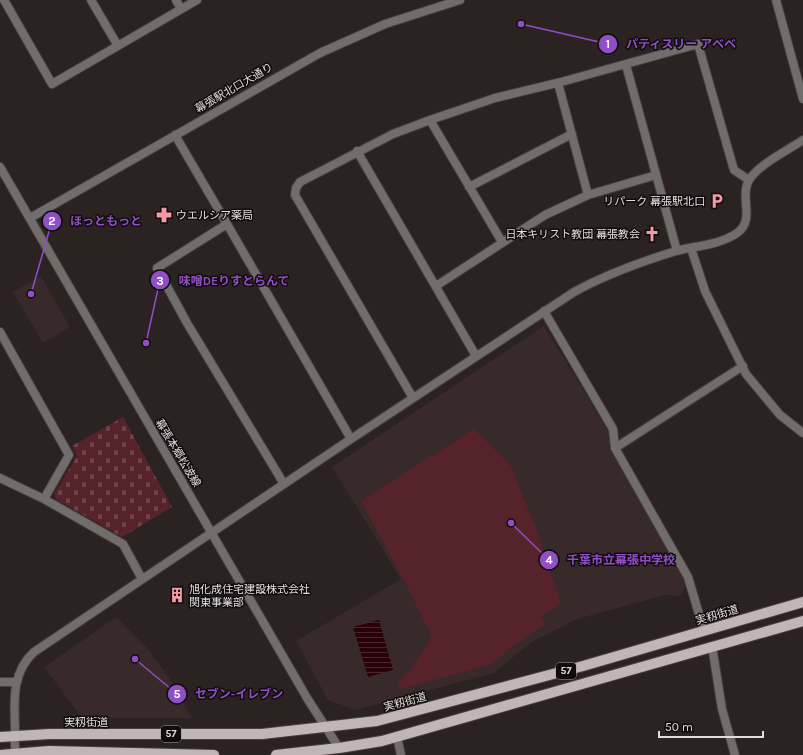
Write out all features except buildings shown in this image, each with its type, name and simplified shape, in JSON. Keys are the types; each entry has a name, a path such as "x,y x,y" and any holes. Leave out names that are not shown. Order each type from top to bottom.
{"main road":[{"name":"実籾街道","path":"0,737 50,734 262,734 326,728 377,721 583,666 803,602"},
{"name":"57","path":"276,755 339,748 397,737 803,621"},
{"name":"57","path":"0,755 49,751 214,755"}],"street":[{"path":"4,0 52,84 197,0"},
{"path":"91,0 118,46"},
{"path":"176,0 181,9"},
{"name":"幕張駅北口大通り","path":"30,218 320,53 385,24 460,0"},
{"path":"776,0 803,99"},
{"path":"413,398 296,195 296,188 300,182 357,151 393,134 430,120 495,98 626,65 698,44 734,170 749,180"},
{"path":"626,65 677,251"},
{"path":"558,83 588,195"},
{"path":"430,120 502,242"},
{"path":"469,187 572,134"},
{"path":"175,135 351,439"},
{"path":"16,754 16,682 25,662 34,652 351,439 574,292 596,280 639,263 730,237 742,230 747,220 746,191 749,180 754,174 803,140"},
{"path":"357,151 476,356"},
{"name":"幕張本郷松波線","path":"0,167 307,698 339,748"},
{"path":"436,286 545,215 588,195 656,175"},
{"path":"227,224 157,268 187,322 284,484"},
{"path":"691,248 705,290 746,374 780,415 803,433"},
{"path":"544,311 613,429 615,448 688,577 704,631"},
{"path":"1,335 69,455 44,499"},
{"path":"615,448 743,366"},
{"path":"0,478 44,499 122,544 142,579"},
{"path":"712,646 722,709 735,755"},
{"path":"0,682 16,682"},
{"path":"397,737 401,755"}],"shaded area":[{"path":"41,276 70,327 43,343 13,292"},
{"path":"544,326 608,430 614,453 688,582 681,596 665,595 577,619 532,642 494,673 355,710 328,700 296,641 401,579 332,467"},
{"path":"116,617 148,649 170,679 192,718 82,718 44,667"},
{"path":"379,620 393,670 368,677 353,627"}],"green space":[{"path":"123,417 172,507 122,537 56,499 54,494 77,456 72,446"},
{"path":"474,429 511,466 537,531 561,604 541,616 545,625 525,637 490,665 400,689 398,685 405,672 412,670 413,663 417,662 431,636 406,584 361,501"}],"place":[{"name":"パティスリー アベベ","path":"521,24"},
{"name":"リパーク 幕張駅北口","path":"717,201"},
{"name":"ウエルシア薬局","path":"164,215"},
{"name":"日本キリスト教団 幕張教会","path":"652,234"},
{"name":"ほっともっと","path":"31,294"},
{"name":"味噌DEりすとらんて","path":"146,343"},
{"name":"千葉市立幕張中学校","path":"511,523"},
{"name":"旭化成住宅建設株式会社 関東事業部","path":"177,595"},
{"name":"セブン-イレブン","path":"135,659"}]}
